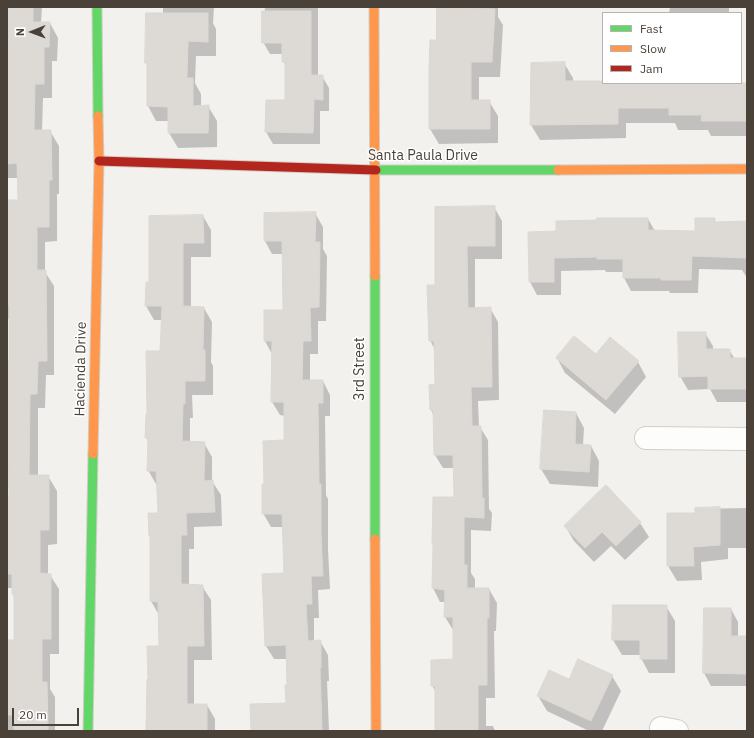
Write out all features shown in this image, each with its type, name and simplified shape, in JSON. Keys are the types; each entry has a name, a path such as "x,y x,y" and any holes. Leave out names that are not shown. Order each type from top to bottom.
{"street":[{"name":"Hacienda Drive","path":"88,731 99,161 97,7"},
{"name":"3rd Street","path":"374,7 376,731"},
{"name":"Santa Paula Drive","path":"99,161 374,170 747,169"},
{"path":"646,438 747,439"}],"building":[{"path":"7,7 33,7 33,22 50,22 49,47 44,47 44,84 35,84 34,130 51,130 52,180 49,180 49,227 37,227 37,270 46,270 47,361 38,361 37,394 30,394 29,475 49,475 49,530 40,530 40,573 51,574 51,639 42,639 42,682 47,682 48,731 14,731 13,715 7,715 7,640 14,640 14,594 12,594 12,574 7,574 7,497 9,497 7,457 7,361 9,361 9,305 7,305 7,200 18,200 17,163 7,164"},
{"path":"437,7 495,9 492,62 471,62 471,100 490,100 490,129 429,129 430,40 436,40"},
{"path":"262,11 311,11 311,75 323,75 323,100 314,99 313,133 265,132 266,100 285,100 285,62 282,62 282,43 262,43"},
{"path":"146,13 208,13 208,42 188,41 187,78 193,78 193,106 209,105 208,133 168,133 168,107 147,106 147,63 145,63"},
{"path":"565,62 565,81 602,81 602,84 747,83 747,121 701,121 702,115 669,115 669,108 618,108 618,124 530,125 531,63"},
{"path":"495,206 495,246 467,246 468,308 491,307 492,387 471,387 472,426 481,426 482,498 484,498 484,518 464,517 464,565 467,565 467,588 489,588 489,618 487,618 487,685 478,685 478,731 435,731 435,686 431,686 431,660 453,659 453,617 444,617 445,590 432,588 433,497 454,497 453,455 434,455 433,410 430,410 429,385 435,384 434,341 429,341 427,285 435,285 435,207"},
{"path":"316,212 315,242 320,242 319,307 310,308 311,341 303,341 302,380 323,380 323,403 318,403 319,484 321,484 323,576 311,576 312,604 306,604 308,641 321,640 320,668 322,731 251,731 250,704 286,703 285,685 287,685 286,645 265,646 262,574 284,573 282,514 262,514 262,484 264,484 263,441 284,440 284,402 271,402 272,341 264,341 264,310 283,310 282,241 264,241 264,213"},
{"path":"203,215 204,243 183,243 183,306 204,307 203,350 205,350 205,381 185,381 182,441 205,442 204,481 213,480 215,512 186,513 187,535 181,535 181,584 203,585 204,646 187,646 187,704 207,704 207,731 146,731 148,679 147,646 159,646 158,602 150,601 150,536 148,513 158,513 156,471 147,471 148,438 145,438 147,414 146,351 160,351 162,306 145,306 146,282 149,282 149,216"},
{"path":"597,218 648,218 648,230 695,231 695,218 715,218 715,222 747,221 747,258 692,256 691,280 661,280 661,278 623,278 623,259 597,259 597,257 554,258 554,282 529,282 528,232 556,231 556,221 597,220"},
{"path":"678,332 706,332 706,349 730,349 730,358 747,358 747,389 708,389 708,376 679,377"},
{"path":"574,336 596,354 610,337 639,361 606,400 556,358"},
{"path":"544,410 576,412 575,444 591,445 589,472 540,469"},
{"path":"606,485 641,522 616,546 602,532 585,548 564,526"},
{"path":"720,507 720,545 693,547 694,566 667,566 667,513 695,513 695,508"},
{"path":"613,605 667,605 667,659 640,659 640,640 612,640"},
{"path":"704,608 731,608 731,636 747,636 747,674 703,673"},
{"path":"578,659 613,675 591,721 537,696 549,670 569,679"}],"traffic: fast":[{"path":"97,7 98,116"},
{"path":"376,170 558,170"},
{"path":"375,276 375,539"},
{"path":"88,731 93,454"}],"traffic: slow":[{"path":"374,7 375,276"},
{"path":"93,454 99,161 98,116"},
{"path":"558,170 747,169"},
{"path":"375,539 376,731"}],"traffic: jam":[{"path":"99,161 376,170"}]}
